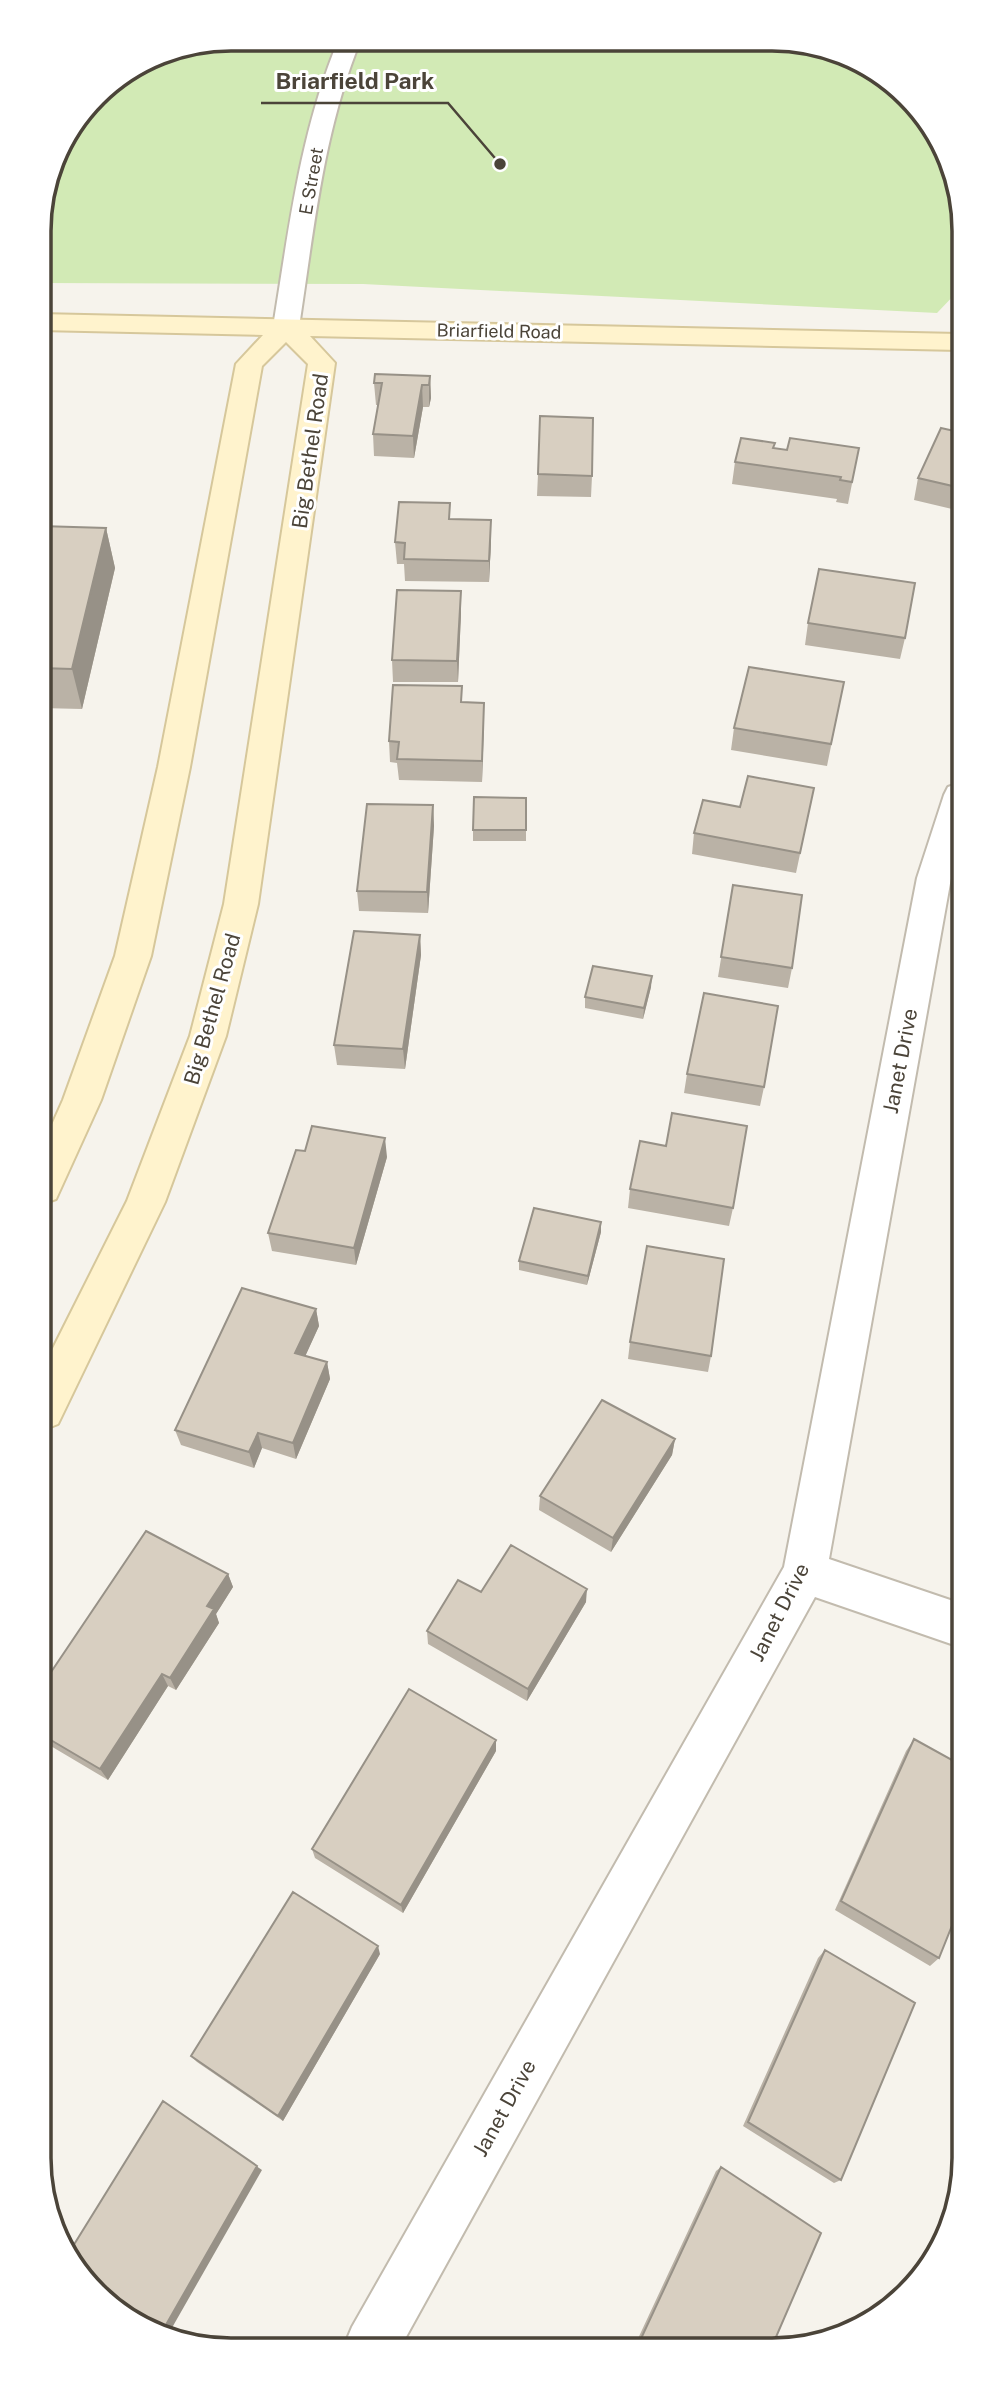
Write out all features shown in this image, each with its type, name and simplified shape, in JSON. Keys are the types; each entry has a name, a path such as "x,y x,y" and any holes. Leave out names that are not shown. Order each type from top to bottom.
{"main road":[{"name":"Briarfield Road","path":"51,322 952,342"},
{"path":"51,1168 82,1100 133,956 174,768 249,364 286,327"},
{"name":"Big Bethel Road","path":"51,1395 123,1254 151,1191 208,1036 241,904 323,363 286,327"}],"street":[{"name":"E Street","path":"286,327 316,149 337,66 344,51"},
{"name":"Janet Drive","path":"375,2338 805,1572 934,878 952,821"},
{"path":"805,1572 952,1623"}],"green space":[{"path":"784,51 830,60 852,69 891,95 908,112 928,141 939,162 951,208 952,297 937,313 363,284 51,283 52,208 64,162 88,121 112,95 151,69 173,60 208,52"}],"building":[{"path":"375,374 430,376 429,385 422,385 413,436 373,434 382,383 374,383"},
{"path":"540,416 593,418 592,476 538,474"},
{"path":"941,428 952,430 952,486 918,478"},
{"path":"741,438 775,443 773,448 787,450 790,438 859,448 852,482 840,480 841,477 735,462"},
{"path":"399,502 450,503 449,519 491,520 489,561 404,559 405,543 395,542"},
{"path":"51,526 106,528 72,669 51,668"},
{"path":"819,569 915,583 905,638 808,623"},
{"path":"397,590 461,591 457,661 392,660"},
{"path":"749,667 844,682 831,744 734,728"},
{"path":"393,685 462,686 461,702 484,703 482,761 397,759 399,742 389,741"},
{"path":"748,776 814,788 800,853 694,833 703,800 740,807"},
{"path":"474,797 526,798 526,830 473,830"},
{"path":"367,804 433,805 427,892 357,891"},
{"path":"733,885 802,895 792,968 721,957"},
{"path":"354,931 420,935 403,1049 334,1045"},
{"path":"593,966 652,976 644,1008 585,997"},
{"path":"704,993 778,1006 764,1087 687,1074"},
{"path":"672,1113 747,1126 733,1208 630,1189 640,1141 666,1146"},
{"path":"312,1126 385,1138 354,1248 268,1233 296,1150 305,1151"},
{"path":"534,1208 601,1222 588,1276 519,1261"},
{"path":"647,1246 724,1259 711,1356 630,1342"},
{"path":"242,1288 316,1309 295,1353 327,1362 293,1443 258,1433 249,1452 175,1430"},
{"path":"602,1400 675,1439 613,1538 540,1496"},
{"path":"146,1531 228,1574 207,1606 214,1609 170,1678 162,1674 100,1769 51,1740 51,1672"},
{"path":"511,1545 587,1589 528,1689 427,1631 458,1580 481,1592"},
{"path":"409,1689 496,1740 401,1905 312,1849"},
{"path":"914,1739 952,1760 952,1926 939,1958 841,1901"},
{"path":"293,1892 378,1946 278,2116 191,2056"},
{"path":"825,1950 915,2003 841,2180 748,2122"},
{"path":"163,2101 257,2166 165,2326 121,2301 88,2268 74,2245"},
{"path":"721,2167 821,2233 776,2338 641,2338"}],"place":[{"name":"Briarfield Park","path":"500,164"}]}
